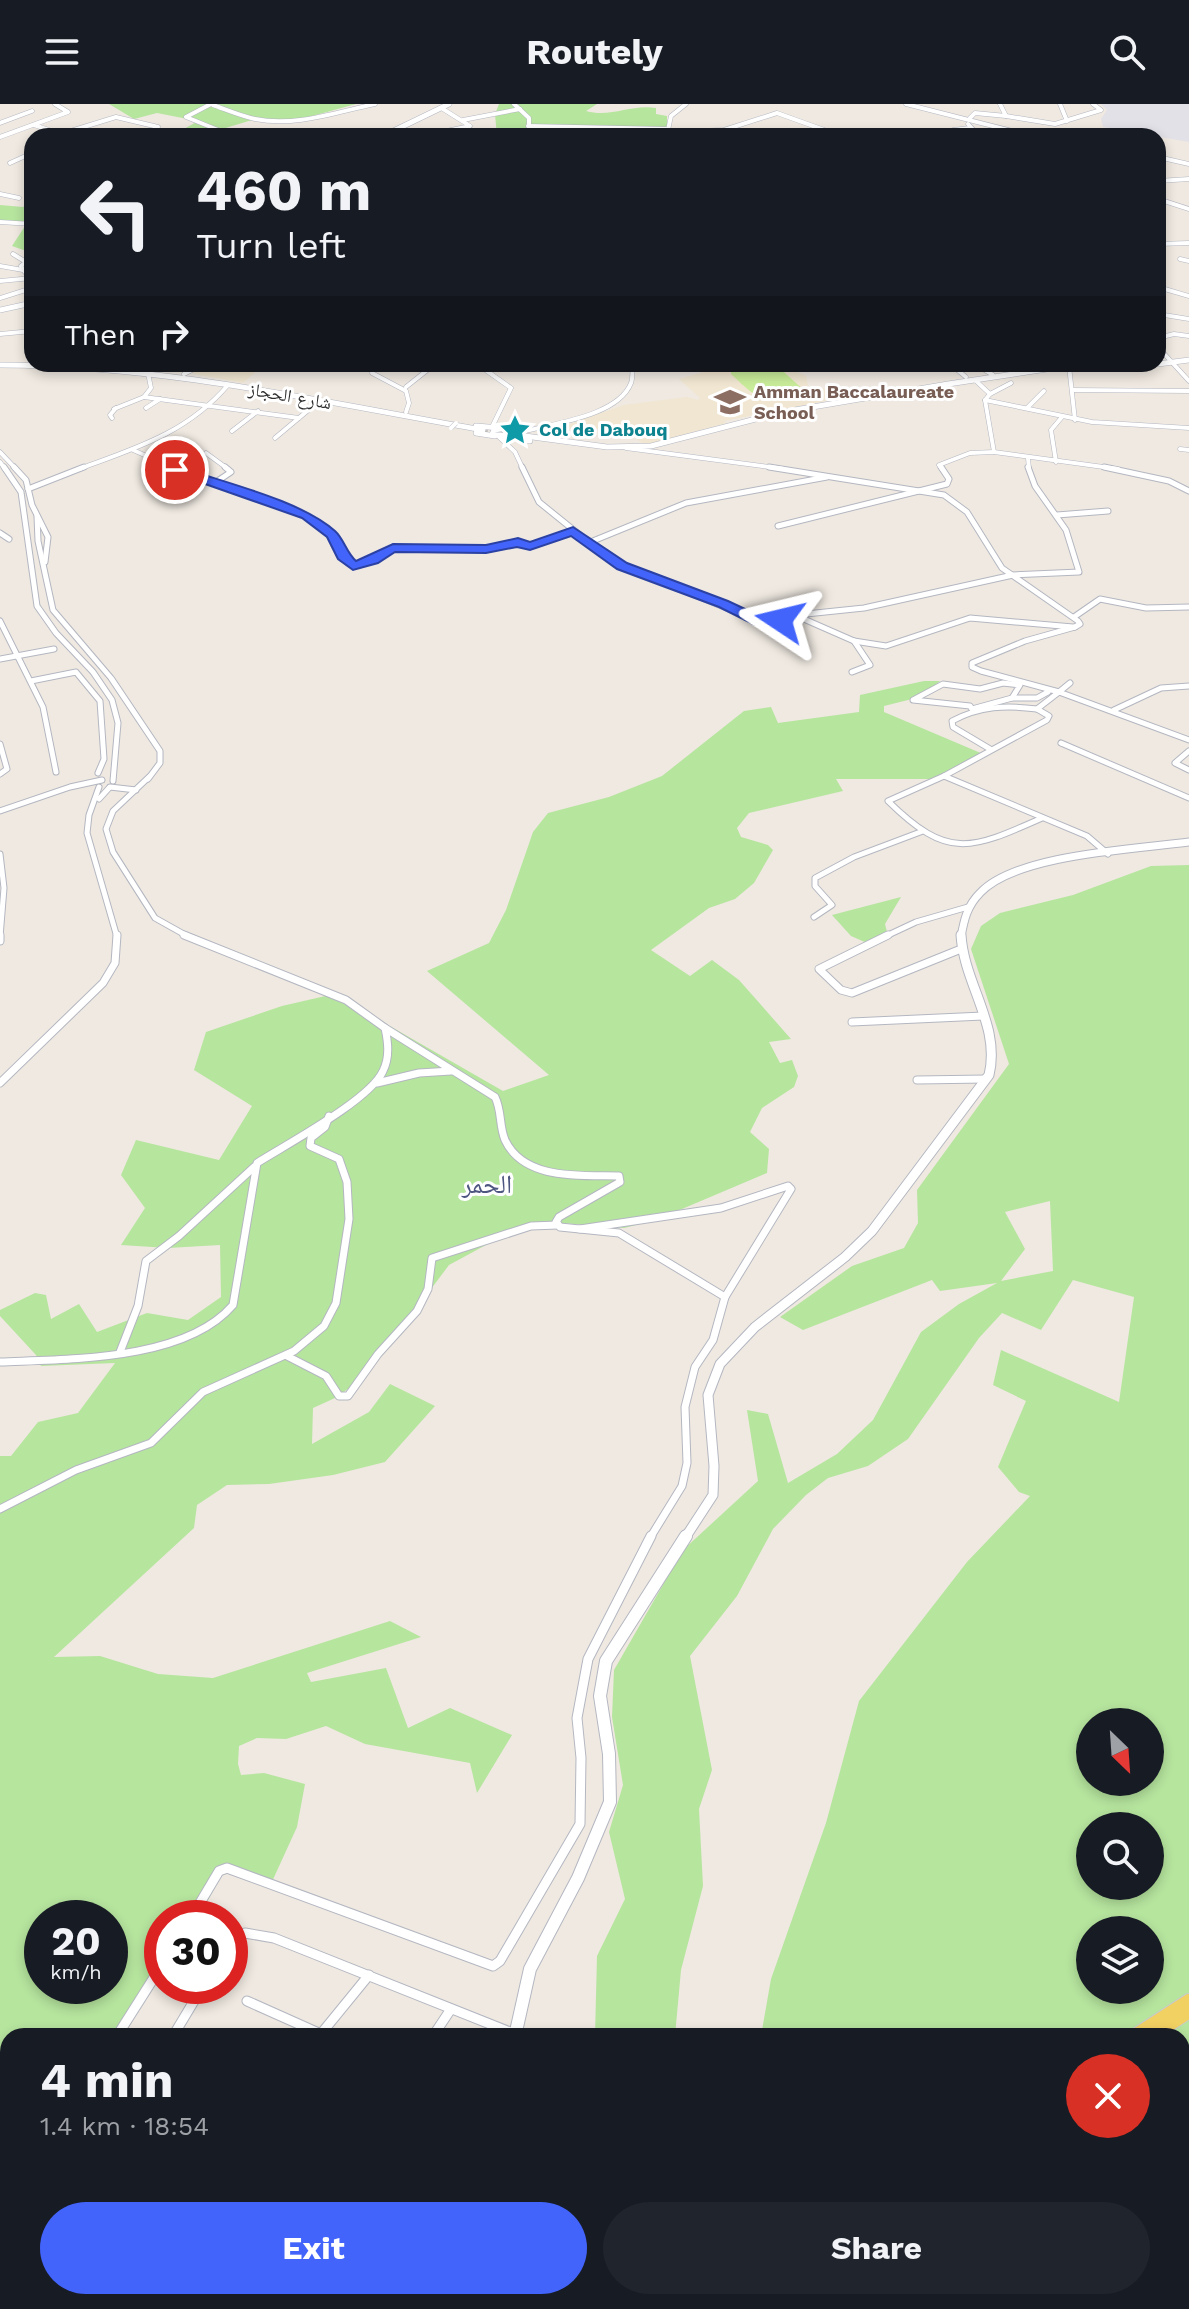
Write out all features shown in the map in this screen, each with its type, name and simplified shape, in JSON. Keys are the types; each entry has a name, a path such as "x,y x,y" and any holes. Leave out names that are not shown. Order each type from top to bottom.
{"main road":[{"path":"398,128 445,106"},
{"path":"0,311 24,306"},
{"path":"1166,362 1189,359"},
{"name":"شارع الحجاز","path":"0,363 24,362"},
{"name":"شارع الحجاز","path":"0,363 24,364"},
{"name":"شارع الحجاز","path":"136,372 489,429"},
{"name":"شارع الحجاز","path":"166,372 366,409"},
{"path":"366,409 581,447 616,446 651,444 787,409 1018,372"},
{"path":"489,429 499,437 542,435 626,448 663,444 806,407 1029,372"},
{"path":"366,409 406,412 453,426"},
{"path":"538,428 537,432 542,435"},
{"path":"489,429 499,437"},
{"path":"517,2028 530,1969 578,1878 610,1802 609,1754 600,1696 606,1661 713,1495 715,1473 708,1402 716,1371 739,1341 866,1237 986,1079 993,1062 983,1016 961,949 961,925 968,907 985,887 1002,878 1051,863 1189,842"},
{"path":"1147,2028 1189,2001"},
{"path":"1163,2028 1189,2011"}],"street":[{"path":"26,128 68,112 55,104"},
{"path":"213,128 186,117 212,104 248,117 275,122 375,104"},
{"path":"514,104 530,120 528,126 577,128"},
{"path":"669,128 671,116 686,104"},
{"path":"906,104 1004,128"},
{"path":"1000,104 1006,116"},
{"path":"1060,104 1067,121"},
{"path":"968,118 975,113 1043,123 1067,121 1101,110 1093,104"},
{"path":"445,106 470,126 461,128"},
{"path":"462,120 520,109"},
{"path":"0,124 32,111"},
{"path":"730,128 777,113 819,128"},
{"path":"83,128 112,117 158,127"},
{"path":"968,118 970,128"},
{"path":"0,124 20,130"},
{"path":"34,125 43,128"},
{"path":"0,137 24,129"},
{"path":"10,163 24,157"},
{"path":"1166,159 1189,164"},
{"path":"1166,180 1189,179"},
{"path":"0,194 19,198"},
{"path":"1166,202 1189,209"},
{"path":"0,222 24,224"},
{"path":"1166,244 1189,243"},
{"path":"13,254 24,261"},
{"path":"1180,259 1189,261"},
{"path":"0,266 23,270 21,266 24,264"},
{"path":"0,281 24,280"},
{"path":"1166,288 1176,295 1189,296"},
{"path":"0,298 24,291"},
{"path":"1166,315 1189,319"},
{"path":"0,334 24,332"},
{"path":"1166,336 1189,336"},
{"path":"1166,355 1189,381"},
{"path":"184,374 188,372"},
{"path":"372,372 406,387 411,399 406,412"},
{"path":"406,387 425,372"},
{"path":"488,372 511,388 489,429"},
{"path":"520,435 597,411 619,398 631,383 632,372"},
{"path":"957,372 966,377"},
{"path":"988,372 993,375"},
{"path":"1070,372 1075,420"},
{"path":"144,397 151,389 148,373"},
{"path":"975,380 990,394"},
{"path":"994,452 985,400 1011,383"},
{"path":"28,487 133,450 176,431 211,405 228,385"},
{"path":"223,392 241,388"},
{"path":"1072,390 1189,391"},
{"path":"1027,408 1044,391"},
{"path":"112,418 110,415 115,408 144,397 299,418"},
{"path":"146,408 160,399"},
{"path":"985,400 1075,420 1189,428"},
{"path":"275,438 318,402"},
{"path":"232,431 258,411"},
{"path":"1056,462 1051,430 1062,417"},
{"path":"489,429 566,422"},
{"path":"499,437 515,452 536,498 588,543 622,566 769,623 796,615 864,608 1013,575 1080,571 1057,515 1036,491 1028,470 1028,458"},
{"path":"626,448 921,489 944,495 961,506 1002,568 1081,623 971,664 978,670 1114,710 1189,740"},
{"path":"1180,449 1189,450"},
{"path":"133,450 191,476 216,482 312,519 333,535 343,556 353,566 373,560 393,548 486,549 518,542 530,546 573,531"},
{"path":"0,452 23,475 36,515 37,535 44,550"},
{"path":"778,526 949,482 939,468 941,464 970,453 994,452 1143,473 1189,491"},
{"path":"206,453 231,471 216,482"},
{"path":"0,464 17,484 25,515 26,537"},
{"path":"0,464 16,488 39,611 106,690 115,706 118,736 111,785 92,812 88,835"},
{"path":"588,543 686,503 833,476"},
{"path":"1057,515 1108,511"},
{"path":"25,515 36,515"},
{"path":"36,515 47,534 44,566 53,610 111,678 160,751 160,763 110,817 106,829 110,846 155,918 183,935 346,1000 497,1099 502,1129 514,1153 543,1169 567,1176 620,1178 620,1182 559,1217 558,1225"},
{"path":"0,533 9,539"},
{"path":"37,535 47,534"},
{"path":"1074,617 1100,599 1146,608 1189,607"},
{"path":"796,615 854,641 893,645 970,618 1075,627"},
{"path":"0,621 43,707 56,772"},
{"path":"852,672 870,665 854,641"},
{"path":"0,659 54,649"},
{"path":"0,1083 103,983 115,963 117,933 88,835 89,815 104,759 100,701 76,672 31,681"},
{"path":"1012,698 1020,685 1003,683 980,689 952,683 943,684 913,700 970,706 972,709 1037,709 1050,717 944,776 888,799 923,831 945,845 968,846 1042,818"},
{"path":"1037,709 1070,683"},
{"path":"1114,710 1129,700 1173,685 1189,686"},
{"path":"990,749 953,727 952,721 972,709 1012,698 1037,698 1048,692"},
{"path":"1061,743 1189,798"},
{"path":"0,744 7,765 2,774"},
{"path":"1189,751 1175,763 1189,770"},
{"path":"0,811 67,788 100,781 114,765"},
{"path":"944,776 1087,836 1108,854"},
{"path":"100,781 137,789"},
{"path":"814,917 832,905 815,886 815,878 854,857 923,831"},
{"path":"0,854 4,888 0,941"},
{"path":"961,949 852,993 841,990 819,969 916,922 968,907"},
{"path":"852,1022 983,1016"},
{"path":"120,1352 138,1306 146,1261 179,1236 260,1159 377,1083 384,1073 389,1048 385,1028"},
{"path":"377,1083 419,1073 454,1071"},
{"path":"917,1080 986,1079"},
{"path":"0,1509 84,1467 154,1441 184,1406 201,1393 287,1356 327,1322 336,1306 338,1274 349,1235 349,1200 340,1162 315,1150 310,1144 311,1138 327,1123 329,1116"},
{"path":"0,1362 65,1359 120,1352 196,1333 230,1312 242,1263 254,1167"},
{"path":"202,1900 219,1871 227,1868 493,1966 500,1961 580,1824 581,1758 577,1718 588,1659 654,1530 682,1486 687,1463 685,1407 688,1387 695,1367 713,1340 725,1297 791,1189 788,1186 725,1207 580,1229"},
{"path":"287,1356 326,1376 339,1396 348,1396 378,1354 417,1311 428,1289 432,1258 531,1226 558,1225 562,1228 619,1233 725,1297"},
{"path":"248,1934 274,1938 498,2028"},
{"path":"326,2028 369,1975"},
{"path":"122,2028 144,1993"},
{"path":"248,2001 305,2028"},
{"path":"178,2028 192,2004"},
{"path":"438,2028 451,2009"}],"shaded area":[{"path":"1101,104 1189,104 1189,142 1166,138 1166,128 1103,127 1101,119 1107,110"},
{"path":"191,372 255,372 243,383"},
{"name":"Amman Baccalaureate School","path":"704,372 797,372 806,376 809,390 846,389 845,397 724,421 726,423 649,444 643,444 628,432 602,428 572,431 567,425 624,405 700,398 679,379"}],"green space":[{"path":"109,104 356,104 294,121 252,120 226,128 186,128 198,121 157,113 134,119"},
{"path":"499,104 597,104 586,111 595,113 647,107 656,108 656,114 667,116 667,128 496,128 495,114"},
{"path":"0,205 23,207 24,223 0,220"},
{"path":"24,228 24,250 12,246"},
{"path":"784,372 806,392 783,400 766,400 749,391 731,374"},
{"path":"924,681 940,681 920,697 884,706 884,712 983,754 936,779 836,779 843,791 749,813 737,828 741,837 768,845 773,850 754,883 735,899 709,908 651,950 690,976 712,960 739,980 791,1039 769,1042 780,1063 792,1060 798,1076 794,1087 762,1108 750,1132 769,1149 767,1173 656,1220 624,1228 549,1222 497,1239 449,1265 365,1377 335,1398 313,1408 312,1444 369,1412 390,1384 435,1406 385,1462 333,1475 269,1484 227,1485 197,1505 194,1528 54,1657 100,1656 158,1674 213,1678 390,1621 421,1637 307,1673 311,1682 386,1668 408,1728 450,1708 512,1735 477,1793 470,1763 365,1744 326,1726 286,1739 257,1738 239,1746 241,1775 264,1773 305,1784 297,1827 270,1886 228,1864 208,1900 144,1900 144,1998 123,2028 0,2028 0,1456 11,1456 38,1422 78,1413 115,1363 41,1366 36,1355 0,1316 0,1310 35,1293 46,1295 51,1319 79,1304 97,1332 147,1313 188,1320 221,1297 220,1245 168,1248 121,1245 145,1208 121,1175 136,1140 219,1160 252,1106 194,1070 206,1032 282,1006 334,994 503,1091 549,1075 427,971 489,943 506,910 533,832 548,813 609,797 662,776 744,711 771,707 778,723 859,712 860,695"},
{"path":"1189,865 1189,2028 762,2028 771,1979 826,1823 859,1701 967,1562 1030,1496 1019,1492 998,1467 1026,1401 993,1385 1001,1350 1119,1402 1134,1297 1073,1280 1041,1330 1002,1313 979,1338 908,1439 868,1466 828,1478 806,1495 773,1529 737,1596 690,1656 712,1770 699,1809 703,1886 681,1970 676,2028 595,2028 597,1956 625,1899 609,1832 623,1785 612,1717 614,1670 683,1550 758,1481 747,1410 768,1414 788,1483 837,1454 873,1420 921,1332 959,1304 997,1283 940,1291 932,1280 803,1330 780,1317 852,1266 904,1248 918,1223 917,1190 1009,1064 971,949 981,926 1000,913 1073,895 1151,866","holes":["1050,1201 1053,1271 1001,1281 1025,1249 1005,1212"]},
{"path":"901,897 885,924 887,932 867,943 851,936 832,915"}],"tunnel":[{"path":"483,430 525,436"}],"place":[{"name":"Amman Baccalaureate School","path":"730,402"},
{"name":"Col de Dabouq","path":"515,430"}],"district":[{"name":"الحمر","path":"487,1184"}],"route":[{"path":"175,470 306,515 333,535 341,553 353,566 373,560 393,548 486,549 518,542 530,546 573,531 622,566 723,604 760,622 780,620"}]}
